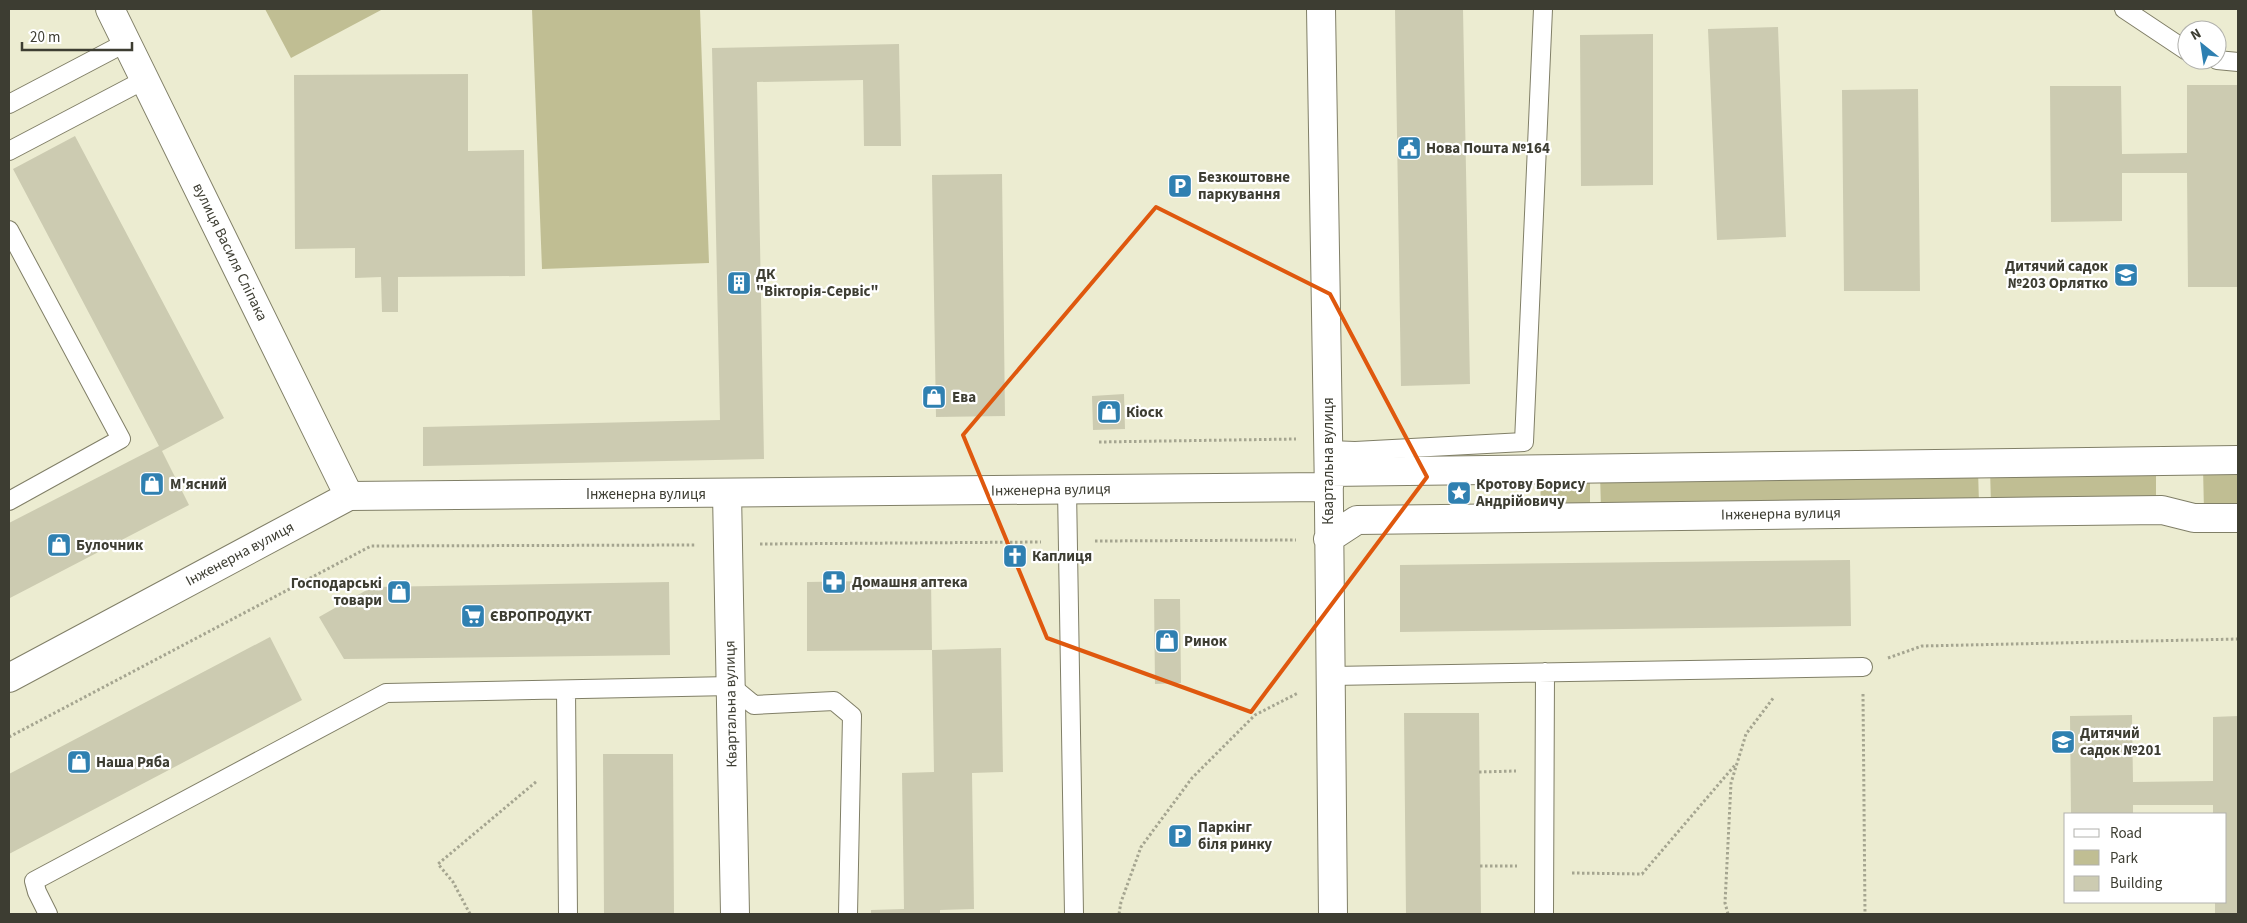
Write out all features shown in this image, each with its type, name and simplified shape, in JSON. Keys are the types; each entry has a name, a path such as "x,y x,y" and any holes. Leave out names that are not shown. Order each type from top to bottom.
{"street":[{"name":"вулиця Василя Сліпака","path":"110,9 146,78 349,496"},
{"name":"Квартальна вулиця","path":"1321,9 1329,462 1328,539 1333,914"},
{"name":"Інженерна вулиця","path":"9,678 349,496 1067,489 1329,462 2238,460"},
{"name":"Квартальна вулиця","path":"727,493 735,914"},
{"name":"Інженерна вулиця","path":"1328,539 1356,520 2162,510 2194,518 2238,518"}],"lane":[{"name":"Інженерна вулиця","path":"1329,462 1355,451 1524,442 1543,9"},
{"path":"2124,9 2177,45"},
{"path":"9,104 127,42"},
{"path":"9,151 146,78"},
{"path":"9,230 121,439 9,500"},
{"path":"1067,489 1074,914"},
{"path":"1331,676 1863,667"},
{"path":"1544,914 1545,672"},
{"path":"48,914 34,881 386,693 731,686 754,705 834,701 852,716 848,914"},
{"path":"566,690 568,914"}],"path":[{"path":"1099,442 1329,462"},
{"path":"9,737 371,546 1328,539"},
{"path":"1865,914 1863,667 1922,646 2238,639"},
{"path":"1728,914 1725,903 1731,783 1746,734 1796,668"},
{"path":"1119,914 1121,902 1141,847 1192,778 1255,715 1331,676"},
{"path":"470,914 453,882 438,864 566,758"},
{"path":"1480,866 1642,874 1737,762"},
{"path":"1479,772 1544,771"}],"highlighted area":[{"path":"1156,207 1330,294 1427,477 1251,712 1047,638 963,435"}],"green space":[{"path":"265,9 383,9 291,58"},
{"path":"532,9 700,9 709,263 542,269"},
{"path":"2238,466 2238,511 2204,512 2203,467"},
{"path":"2156,467 2156,503 1991,505 1990,469"},
{"path":"1978,469 1979,504 1601,509 1600,474"},
{"path":"1540,474 1590,474 1590,508 1541,509"}],"building":[{"path":"1395,9 1463,9 1470,384 1401,386"},
{"path":"1778,27 1786,237 1717,240 1708,29"},
{"path":"1653,34 1653,185 1581,186 1580,35"},
{"name":"ДК \"Вікторія-Сервіс\"","path":"899,44 901,146 864,146 863,80 757,82 764,459 423,466 423,427 720,420 712,48"},
{"path":"468,74 468,151 524,150 525,276 398,277 398,312 382,312 381,277 355,278 355,248 295,249 294,75"},
{"path":"2187,85 2238,85 2238,287 2188,287 2187,173 2122,173 2122,221 2051,222 2050,86 2121,86 2122,154 2187,153"},
{"path":"1918,89 1920,291 1844,291 1842,90"},
{"path":"75,136 224,418 162,451 189,505 10,598 9,523 159,446 13,169"},
{"path":"1002,174 1005,416 936,417 932,175"},
{"name":"Кіоск","path":"1124,394 1125,429 1093,430 1092,396"},
{"path":"1850,560 1851,626 1400,632 1400,565"},
{"path":"931,580 932,650 807,651 807,582"},
{"path":"669,582 670,655 344,659 319,617 372,587"},
{"name":"Ринок","path":"1154,599 1180,599 1181,683 1155,684"},
{"path":"270,637 302,700 9,854 9,774"},
{"path":"1001,648 1003,772 972,773 974,909 940,910 940,914 871,914 871,910 904,909 902,773 934,772 932,650"},
{"path":"1404,713 1479,713 1481,914 1406,914"},
{"path":"2132,715 2133,782 2213,781 2213,717 2238,716 2238,914 2215,914 2215,903 2227,903 2227,813 2213,813 2213,805 2133,805 2133,813 2071,813 2070,716"},
{"path":"603,754 673,754 674,914 604,914"}],"place":[{"name":"Нова Пошта №164","path":"1409,148"},
{"name":"Безкоштовне паркування","path":"1180,186"},
{"name":"Дитячий садок №203 Орлятко","path":"2126,275"},
{"name":"ДК \"Вікторія-Сервіс\"","path":"739,283"},
{"name":"Ева","path":"934,397"},
{"name":"Кіоск","path":"1109,412"},
{"name":"М'ясний","path":"152,484"},
{"name":"Кротову Борису Андрійовичу","path":"1459,493"},
{"name":"Булочник","path":"59,545"},
{"name":"Каплиця","path":"1015,556"},
{"name":"Домашня аптека","path":"834,582"},
{"name":"Господарські товари","path":"399,592"},
{"name":"ЄВРОПРОДУКТ","path":"473,616"},
{"name":"Ринок","path":"1167,641"},
{"name":"Дитячий садок №201","path":"2063,742"},
{"name":"Наша Ряба","path":"79,762"},
{"name":"Паркінг біля ринку","path":"1180,836"}]}
